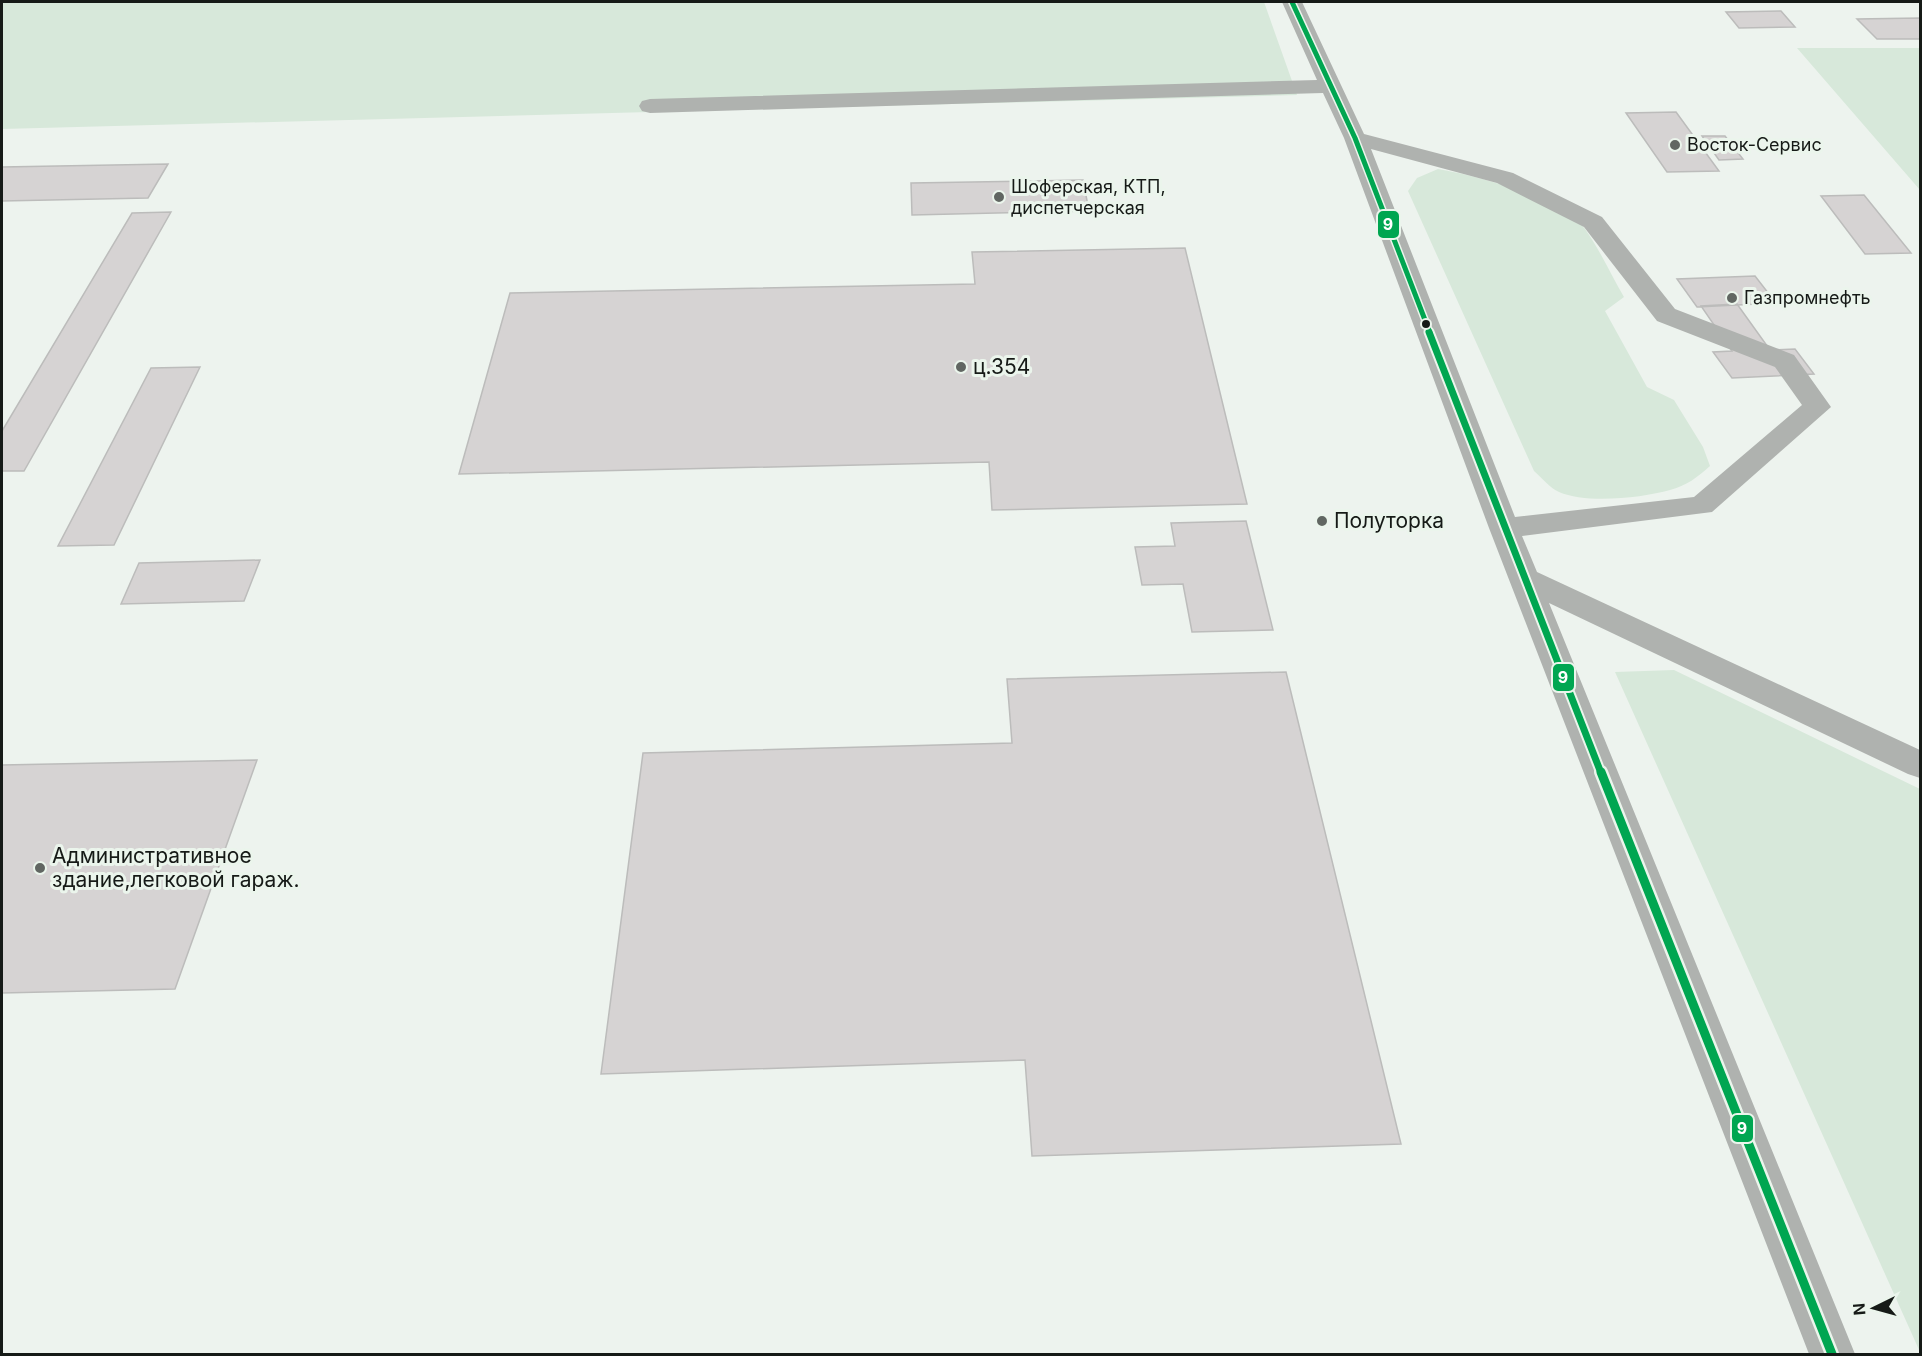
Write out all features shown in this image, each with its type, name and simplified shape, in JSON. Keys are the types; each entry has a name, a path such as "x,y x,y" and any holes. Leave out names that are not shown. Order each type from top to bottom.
{"street":[{"path":"1292,2 1354,138 1504,528 1832,1354"},
{"path":"650,106 1331,86"},
{"path":"1354,138 1505,178 1593,222 1666,315 1785,361 1817,407 1702,505 1504,528"},
{"path":"1524,578 1920,765"}],"green space":[{"path":"2,2 1264,2 1297,95 2,129"},
{"path":"1797,48 1920,48 1920,190"},
{"path":"1438,169 1495,182 1538,198 1558,207 1585,229 1624,297 1605,311 1647,387 1674,400 1703,447 1710,466 1701,474 1681,486 1658,493 1599,499 1570,496 1559,492 1534,471 1408,191 1417,178"},
{"path":"1674,670 1920,789 1920,1352 1615,672"}],"building":[{"path":"1781,11 1795,27 1739,28 1726,12"},
{"path":"1920,18 1920,39 1877,39 1857,19"},
{"path":"1676,112 1719,171 1667,172 1626,113"},
{"path":"1702,136 1725,136 1743,159 1719,160"},
{"path":"168,164 148,198 2,201 2,167"},
{"name":"Шоферская, КТП, диспетчерская","path":"1083,180 1089,211 912,215 911,183"},
{"path":"1864,195 1911,253 1865,254 1821,196"},
{"path":"171,212 24,471 2,471 2,431 132,213"},
{"path":"1185,248 1247,504 992,510 989,462 459,474 510,293 975,284 972,252"},
{"path":"1755,276 1776,303 1697,307 1677,279"},
{"path":"1737,304 1770,350 1795,349 1814,374 1732,378 1713,352 1732,351 1701,306"},
{"path":"200,367 114,545 58,546 151,368"},
{"path":"1246,521 1273,630 1192,632 1183,584 1142,585 1135,547 1175,546 1171,523"},
{"path":"260,560 244,601 121,604 139,563"},
{"path":"1286,672 1401,1144 1032,1156 1025,1060 601,1074 643,753 1012,743 1007,679"},
{"path":"257,760 175,989 2,993 2,765"}],"transit line":[{"name":"9","path":"1292,2 1355,138 1504,528 1832,1354"}],"place":[{"name":"Восток-Сервис","path":"1675,145"},
{"name":"Шоферская, КТП, диспетчерская","path":"999,197"},
{"name":"Газпромнефть","path":"1732,298"},
{"name":"ц.354","path":"961,367"},
{"name":"Полуторка","path":"1322,521"},
{"name":"Административное здание,легковой гараж.","path":"40,868"}]}
